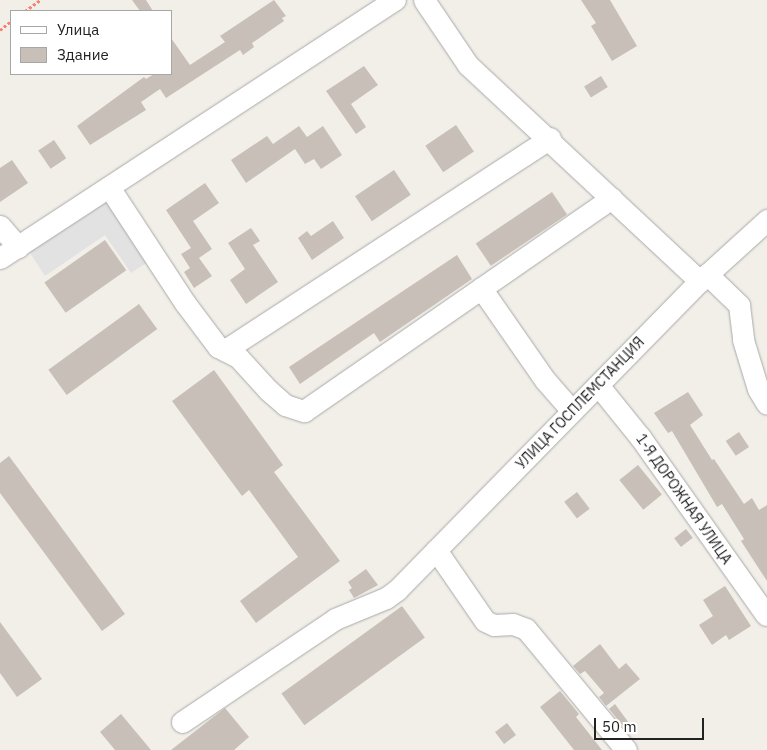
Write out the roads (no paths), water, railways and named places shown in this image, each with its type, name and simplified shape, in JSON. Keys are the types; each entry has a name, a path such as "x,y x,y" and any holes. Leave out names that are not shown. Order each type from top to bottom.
{"street":[{"path":"0,226 9,253 395,0"},
{"path":"424,0 468,65 550,138 612,198 703,277 739,305 743,340 758,389 767,404"},
{"path":"225,350 550,138"},
{"path":"109,187 185,303 218,347 238,357 268,390 285,405 304,411 612,198"},
{"name":"УЛИЦА ГОСПЛЕМСТАНЦИЯ","path":"182,722 335,619 386,598 397,590 703,277 767,220"},
{"path":"481,288 545,380 572,412"},
{"name":"1-Я ДОРОЖНАЯ УЛИЦА","path":"598,385 640,437 766,615"},
{"path":"436,550 485,620 494,625 513,624 526,628 626,750"}]}
